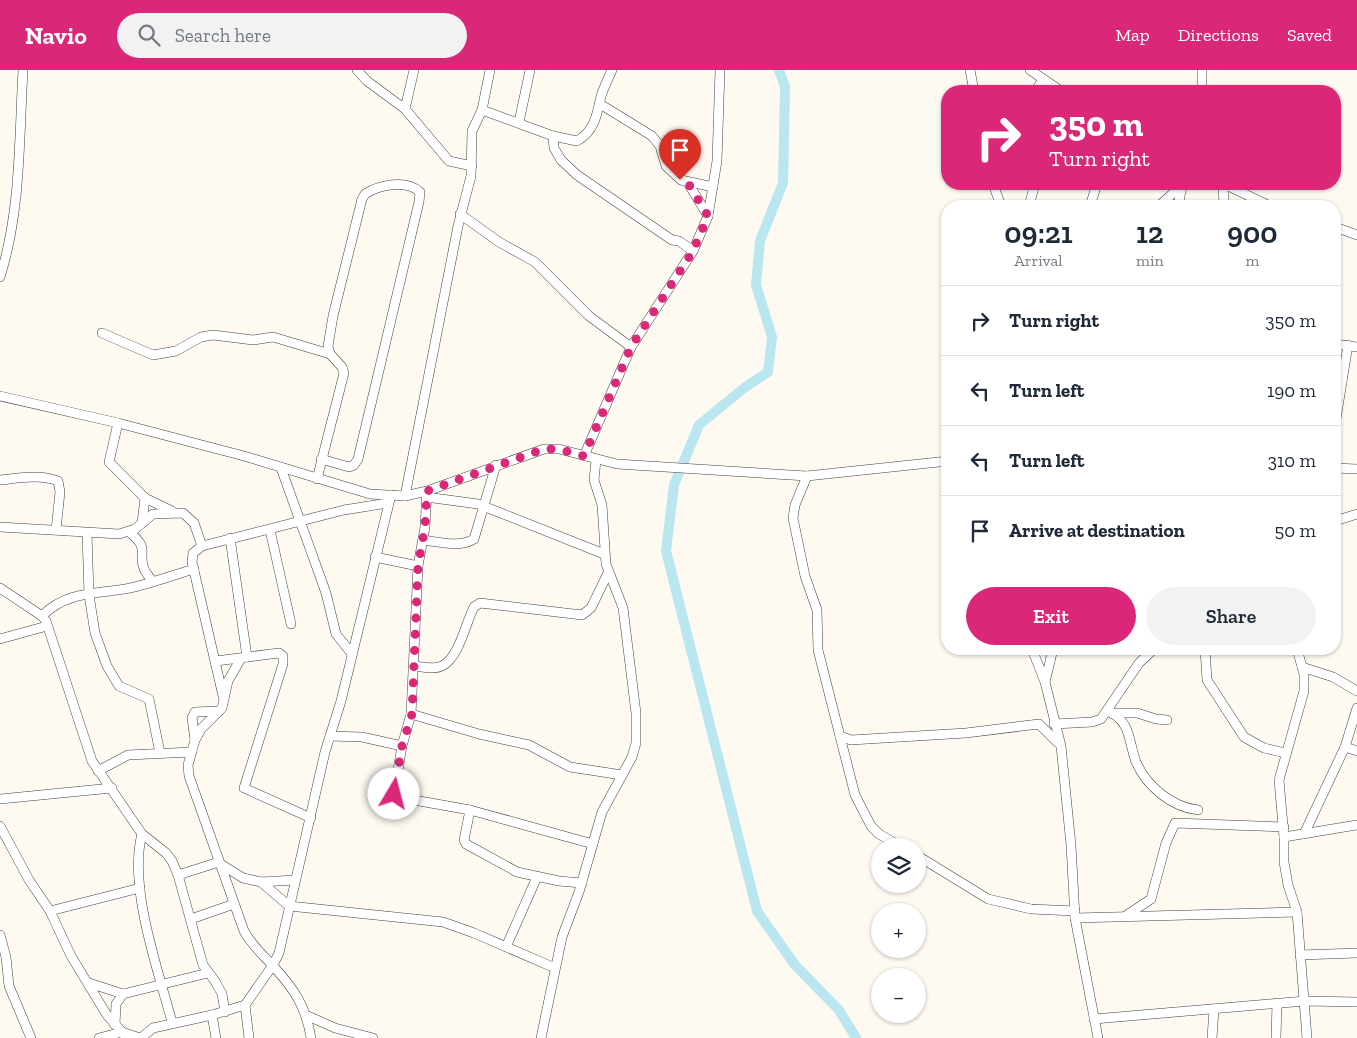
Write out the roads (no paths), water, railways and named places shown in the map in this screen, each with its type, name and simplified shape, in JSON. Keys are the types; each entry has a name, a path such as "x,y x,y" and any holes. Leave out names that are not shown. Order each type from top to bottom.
{"street":[{"path":"0,277 17,173 23,70"},
{"path":"357,70 367,81 405,110 449,161 472,166"},
{"path":"405,110 414,70"},
{"path":"405,496 460,214 472,166 470,144 472,131 482,110 490,70"},
{"path":"519,122 530,70"},
{"path":"482,110 553,136 578,141 584,137 598,114 602,95 612,70"},
{"path":"584,456 631,347 693,251 708,216 717,161 720,70"},
{"path":"970,70 973,85"},
{"path":"1030,70 1051,85"},
{"path":"1202,70 1202,85"},
{"path":"1039,85 1043,80"},
{"path":"600,104 652,136 660,146 666,166 680,180 713,187"},
{"path":"553,136 554,148 561,160 577,175 672,240 679,241 693,251"},
{"path":"688,183 708,216"},
{"path":"321,459 349,467 354,465 358,459 419,202 420,192 416,188 384,185 365,194 333,316 328,346 330,354"},
{"path":"1166,200 1176,190"},
{"path":"1237,190 1257,200"},
{"path":"460,214 499,242 535,262 589,316 631,347"},
{"path":"1341,229 1357,235"},
{"path":"102,334 153,355 176,351 201,337 213,335 252,340 273,337 330,354 342,366 344,374 317,478"},
{"path":"1341,399 1353,346"},
{"path":"0,396 118,423 317,478 354,491 390,499"},
{"path":"118,423 109,462 145,498 175,513"},
{"path":"427,494 496,465 544,449 558,449 617,464 807,476 941,462"},
{"path":"541,1038 562,937 582,882 602,812 632,757 636,743 636,713 623,608 608,573 604,554 602,505 594,480 596,460"},
{"path":"423,540 468,543 474,539 478,532 496,465"},
{"path":"281,468 326,593 336,634 352,654"},
{"path":"1341,468 1357,469"},
{"path":"807,476 794,505 794,530 805,576 817,610 818,650 855,795 863,813 879,834 886,838"},
{"path":"0,480 26,477 49,478 58,481 60,492 56,530"},
{"path":"427,494 423,540 418,566 412,714 402,746 394,794 398,797 470,810 593,844"},
{"path":"224,700 194,569 193,553 202,546 390,499 427,494 462,500 485,507 604,554"},
{"path":"142,523 145,498"},
{"path":"99,1038 121,1032 140,1038 153,1028 172,1022 212,1016 245,1005 273,966 284,939 295,880 390,499"},
{"path":"0,527 119,534 129,532 152,514 183,513 194,523 202,546"},
{"path":"1341,519 1357,514"},
{"path":"270,530 291,624"},
{"path":"129,532 140,541 144,549 145,570 152,581"},
{"path":"86,533 88,595 95,633 113,679 119,686 149,699 160,754"},
{"path":"230,538 243,658 228,681 224,700 219,711 201,729 195,740 188,765 189,776 234,904 250,942 298,995 308,1016 312,1038"},
{"path":"375,557 418,566"},
{"path":"42,616 52,606 65,598 137,586 194,569"},
{"path":"414,666 442,667 449,661 458,647 474,607 480,603 582,615 591,608 608,573"},
{"path":"0,588 42,616 47,626 88,753 98,771 112,788 142,834 166,853 172,861 178,875 203,965 222,994 225,1012"},
{"path":"0,639 47,626"},
{"path":"216,662 279,653 284,660 244,788 311,818"},
{"path":"1034,655 1045,682 1061,746 1071,846 1075,914 1098,1038"},
{"path":"1045,682 1052,655"},
{"path":"1054,724 1092,722 1108,714 1139,663 1148,655"},
{"path":"1205,655 1207,680 1232,722 1244,737 1264,748 1286,753"},
{"path":"1299,655 1302,666 1304,691 1278,780 1284,832 1284,862 1288,885 1297,912 1308,1038"},
{"path":"1302,666 1333,677 1357,691"},
{"path":"1304,834 1344,747 1357,708"},
{"path":"195,740 192,718 195,712 219,711"},
{"path":"1108,714 1138,713 1156,719 1167,720"},
{"path":"412,714 479,734 529,745 570,767 622,775"},
{"path":"1108,714 1124,722 1136,763 1154,790 1186,808 1198,810"},
{"path":"840,736 851,740 958,734 1039,724 1061,746"},
{"path":"330,736 362,737 402,746"},
{"path":"1344,747 1357,751"},
{"path":"98,771 128,755 192,752"},
{"path":"0,798 112,788"},
{"path":"470,810 464,840 466,844 493,857 511,869 537,877 582,882"},
{"path":"1124,916 1140,908 1151,898 1166,843 1175,823 1304,834 1357,825"},
{"path":"0,826 30,880 50,911 71,956 121,1032"},
{"path":"142,834 138,848 140,888 148,930 172,1022"},
{"path":"926,861 988,899 1031,909 1075,914 1124,916 1297,912"},
{"path":"219,862 243,878 261,882 295,880"},
{"path":"178,875 219,862"},
{"path":"506,947 537,877"},
{"path":"261,882 289,906 442,922 474,933 555,968"},
{"path":"50,911 140,888"},
{"path":"191,919 234,904"},
{"path":"0,935 6,957 4,987 31,1038"},
{"path":"1300,955 1357,953"},
{"path":"89,983 123,994 208,973"},
{"path":"121,1032 116,1004 123,994"},
{"path":"1094,1019 1305,1001 1357,1002"},
{"path":"1276,1038 1277,1003"},
{"path":"245,1005 249,1038"},
{"path":"1212,1038 1214,1009"},
{"path":"212,1016 216,1038"},
{"path":"308,1016 335,1028 373,1038"}],"waterway":[{"path":"779,70 785,87 783,183 760,241 756,285 772,337 768,372 744,388 699,425 674,485 666,551 757,911 795,965 839,1010 856,1038"}]}
